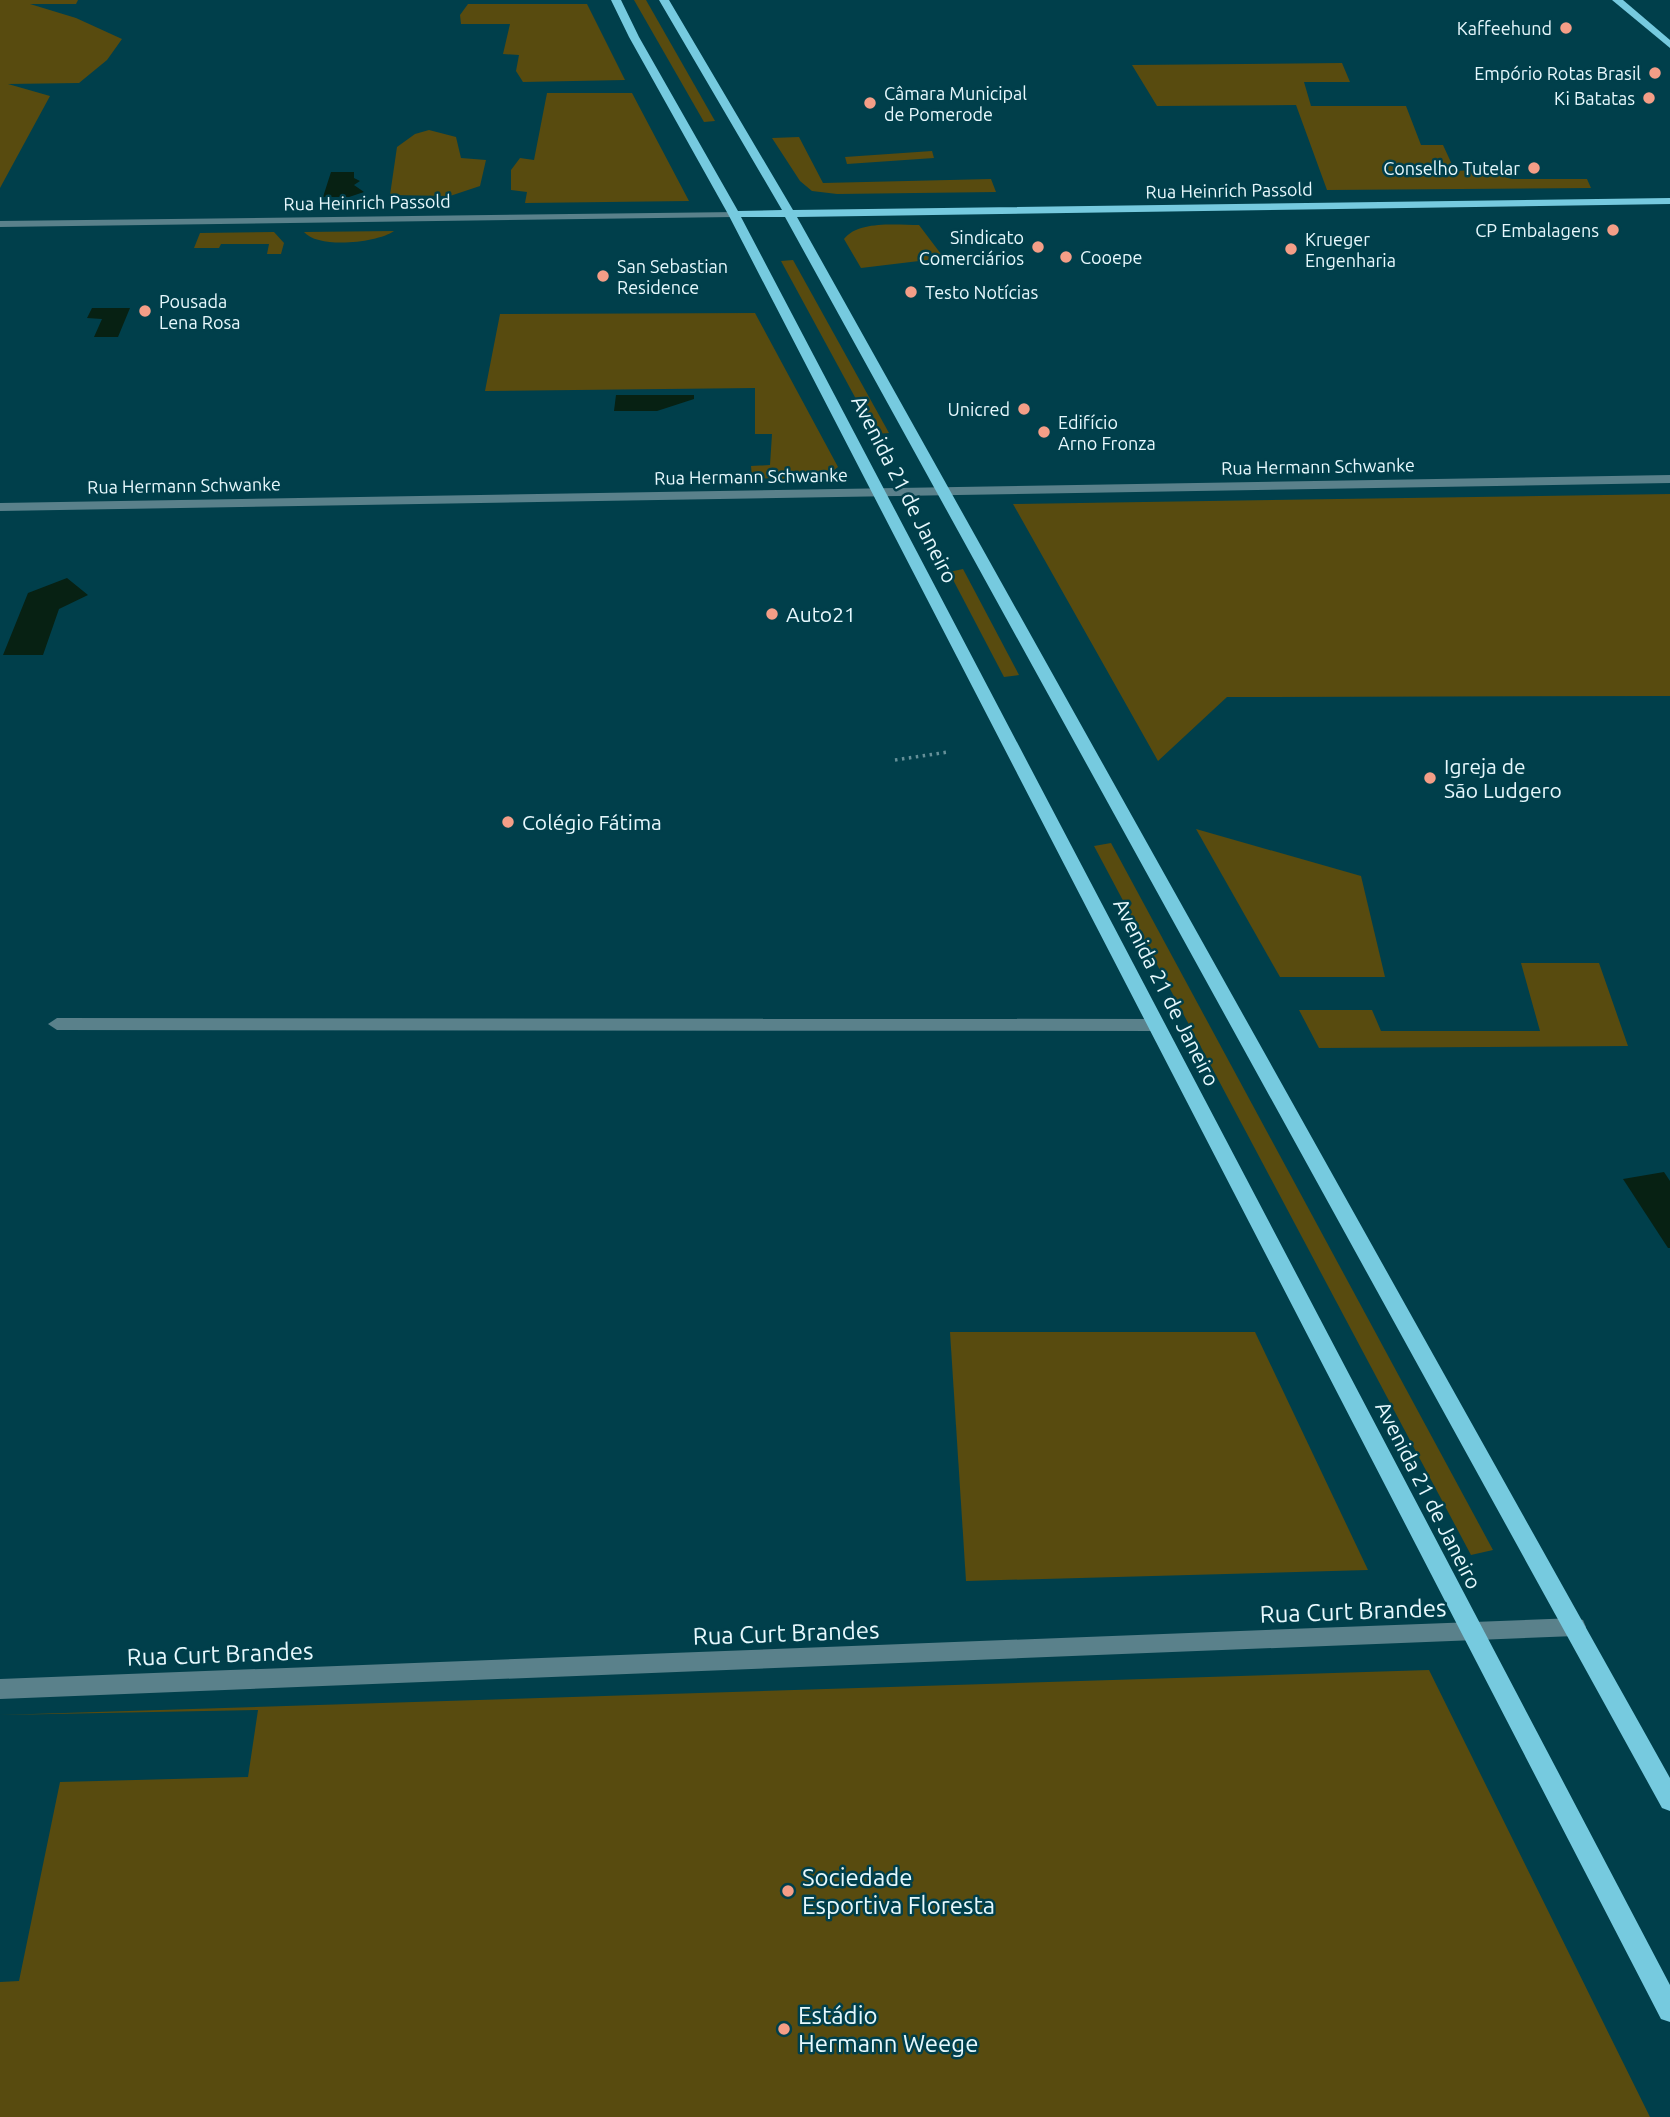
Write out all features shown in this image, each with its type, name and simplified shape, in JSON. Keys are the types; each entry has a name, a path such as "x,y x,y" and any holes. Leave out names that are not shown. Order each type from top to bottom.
{"main road":[{"name":"Avenida 21 de Janeiro","path":"616,0 634,37 734,214 1670,2010"},
{"name":"Avenida 21 de Janeiro","path":"664,0 789,213 1670,1800"},
{"path":"1617,0 1670,45"},
{"name":"Rua Heinrich Passold","path":"734,214 1670,201"}],"street":[{"name":"Rua Heinrich Passold","path":"0,224 734,214"},
{"name":"Rua Hermann Schwanke","path":"0,507 1670,479"},
{"path":"57,1024 1156,1025"},
{"name":"Rua Curt Brandes","path":"0,1689 1575,1628"}],"path":[{"path":"895,760 947,752"}],"shaded area":[{"path":"0,0 78,0 76,4 30,4 76,18 122,39 107,60 79,83 8,84 50,96 0,188"},
{"path":"634,0 646,0 715,121 704,122"},
{"path":"468,4 587,4 625,80 523,82 516,71 519,55 503,54 510,24 461,24 460,15"},
{"path":"1342,63 1350,82 1304,82 1311,106 1406,106 1421,145 1443,145 1455,171 1476,170 1512,179 1587,179 1591,188 1327,190 1296,105 1157,106 1132,65"},
{"path":"547,93 632,93 689,201 525,203 527,192 511,190 511,170 520,158 534,160"},
{"path":"429,130 456,137 461,158 486,160 480,186 450,196 390,195 397,147 415,134"},
{"path":"799,137 823,183 991,179 996,192 837,194 812,191 800,181 772,138"},
{"path":"932,151 934,158 847,164 845,157"},
{"path":"331,172 354,172 354,178 360,181 354,185 364,192 349,197 323,197"},
{"path":"919,225 944,258 861,268 844,239 850,233 868,226"},
{"path":"394,231 375,239 348,242 322,241 304,232"},
{"path":"274,232 284,243 281,254 267,254 269,244 221,244 219,248 194,248 200,233"},
{"path":"793,260 889,433 875,434 781,261"},
{"path":"92,308 130,308 118,337 94,337 102,319 87,318"},
{"path":"755,313 838,467 830,473 797,479 752,478 751,466 770,465 772,434 755,434 755,388 485,391 500,314"},
{"path":"616,395 694,395 694,399 657,411 614,411"},
{"path":"1670,494 1670,696 1227,697 1158,761 1013,504"},
{"path":"963,569 1019,675 1004,677 949,572"},
{"path":"67,578 88,595 59,609 43,655 3,655 28,593"},
{"path":"1196,829 1361,876 1385,977 1280,977"},
{"path":"1111,843 1493,1550 1471,1555 1094,846"},
{"path":"1521,963 1599,963 1628,1046 1319,1048 1299,1010 1372,1010 1381,1031 1540,1031"},
{"path":"1664,1172 1670,1181 1670,1248 1623,1179"},
{"path":"950,1332 1255,1332 1368,1570 966,1581"},
{"path":"1429,1670 1650,2117 0,2117 0,1982 19,1981 60,1782 248,1777 258,1710 0,1715"}],"place":[{"name":"Kaffeehund","path":"1566,28"},
{"name":"Empório Rotas Brasil","path":"1655,73"},
{"name":"Ki Batatas","path":"1649,98"},
{"name":"Câmara Municipal de Pomerode","path":"870,103"},
{"name":"Conselho Tutelar","path":"1534,168"},
{"name":"CP Embalagens","path":"1613,230"},
{"name":"Sindicato Comerciários","path":"1038,247"},
{"name":"Krueger Engenharia","path":"1291,249"},
{"name":"Cooepe","path":"1066,257"},
{"name":"San Sebastian Residence","path":"603,276"},
{"name":"Testo Notícias","path":"911,292"},
{"name":"Pousada Lena Rosa","path":"145,311"},
{"name":"Unicred","path":"1024,409"},
{"name":"Edifício Arno Fronza","path":"1044,432"},
{"name":"Auto21","path":"772,614"},
{"name":"Igreja de São Ludgero","path":"1430,778"},
{"name":"Colégio Fátima","path":"508,822"},
{"name":"Sociedade Esportiva Floresta","path":"788,1891"},
{"name":"Estádio Hermann Weege","path":"784,2029"}]}
